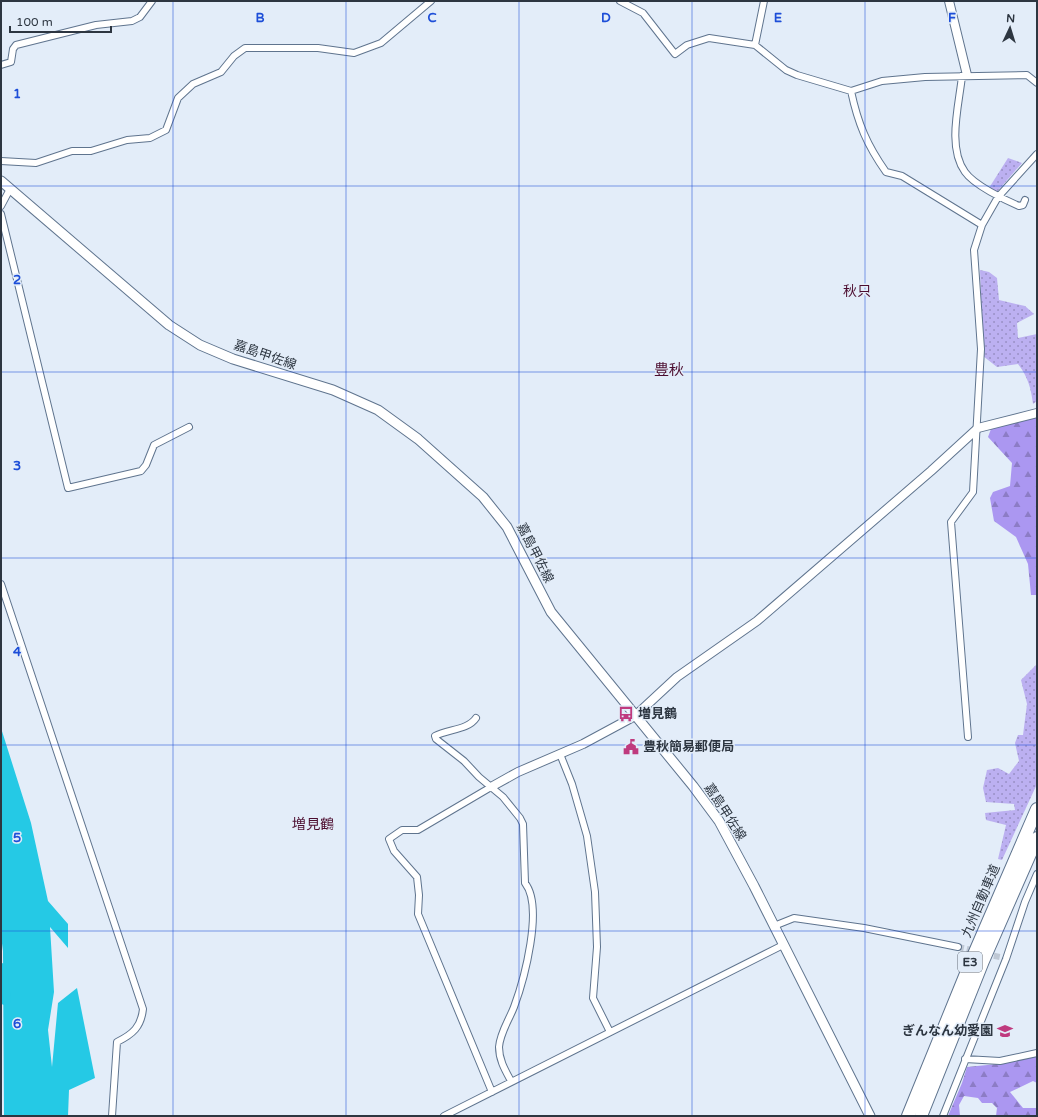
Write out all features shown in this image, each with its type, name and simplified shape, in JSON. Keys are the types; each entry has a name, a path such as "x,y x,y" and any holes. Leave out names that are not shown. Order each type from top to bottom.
{"highway":[{"name":"九州自動車道","path":"908,1116 972,958 1037,809"},
{"name":"九州自動車道","path":"921,1116 983,960 1037,838"}],"main road":[{"name":"嘉島甲佐線","path":"1,181 146,307 169,325 200,345 233,359 333,390 378,410 418,439 483,498 498,514 517,545 551,612 693,786 719,821 754,886 782,945 870,1116"}],"street":[{"path":"1,65 10,62 12,49 16,44 96,25 132,21 140,17 152,1"},
{"path":"1,161 36,163 72,151 91,151 126,140 150,138 166,130 178,98 193,84 221,72 234,56 245,48 318,48 354,53 381,43 431,1"},
{"path":"620,1 643,13 674,54 687,45 709,38 755,45 786,70 797,75 851,91 882,81 964,76 1027,75 1037,83"},
{"path":"755,45 764,1"},
{"path":"949,1 964,76 956,131 959,163 966,174 998,197 1019,206 1023,205 1025,200"},
{"path":"851,91 856,118 872,152 886,172 902,176 982,225"},
{"path":"968,737 951,522 973,492 978,428 981,349 974,250 982,225 998,197 1037,154"},
{"path":"1,206 10,189"},
{"path":"1,214 68,488 141,471 146,465 154,445 189,427"},
{"path":"492,1092 418,914 419,895 417,877 394,851 389,839 402,830 418,830 518,772 560,754 636,716 677,677 757,621 931,471 978,428 1037,413"},
{"path":"1,584 143,1009 142,1022 129,1036 117,1042 112,1116"},
{"path":"476,718 473,722 467,725 439,734 436,736 436,739 464,761 512,807 523,824 525,883 529,888 533,923 529,958 514,1007 501,1036 499,1047 500,1060 511,1081"},
{"path":"560,754 572,784 587,836 595,892 597,947 593,998 610,1032"},
{"path":"943,1116 1006,959 1025,902 1037,874"},
{"path":"774,926 794,918 864,928 958,947"},
{"path":"444,1116 782,945"},
{"path":"1000,957 1006,959"},
{"path":"965,1059 1000,1061 1037,1053"}],"shaded area":[{"path":"1008,158 1022,163 996,193 989,188"},
{"path":"980,270 989,272 997,278 999,300 1025,306 1034,314 1017,323 1018,338 1037,334 1037,401 1033,404 1028,383 1018,364 997,367 983,356"},
{"path":"1037,664 1037,784 1002,860 998,859 1006,825 986,820 985,813 1015,810 1014,804 986,802 983,788 987,770 998,768 1009,774 1019,761 1015,743 1018,735 1023,735 1027,704 1021,680"}],"green space":[{"path":"1037,417 1037,595 1031,595 1028,564 1016,537 994,521 990,498 993,492 1010,486 1012,463 988,437 991,429"},
{"path":"1037,1055 1037,1083 1033,1081 1010,1092 1023,1108 1037,1108 1037,1116 996,1116 997,1108 992,1103 982,1103 978,1098 964,1096 959,1105 960,1116 948,1116 967,1067 1008,1063"}],"water":[{"path":"1,728 31,823 48,901 68,924 68,948 50,927 54,992 48,1030 52,1067 58,1003 77,988 95,1078 69,1090 68,1116 4,1116 3,951 1,936"}],"waterway":[{"path":"1,969 5,999"}],"tunnel":[{"path":"958,947 976,951"},
{"path":"985,954 1000,957"}],"place":[{"name":"増見鶴","path":"626,714"},
{"name":"豊秋簡易郵便局","path":"631,747"},
{"name":"ぎんなん幼愛園","path":"1005,1031"}],"district":[{"name":"秋只","path":"857,291"},
{"name":"豊秋","path":"669,370"},
{"name":"増見鶴","path":"313,824"}]}
